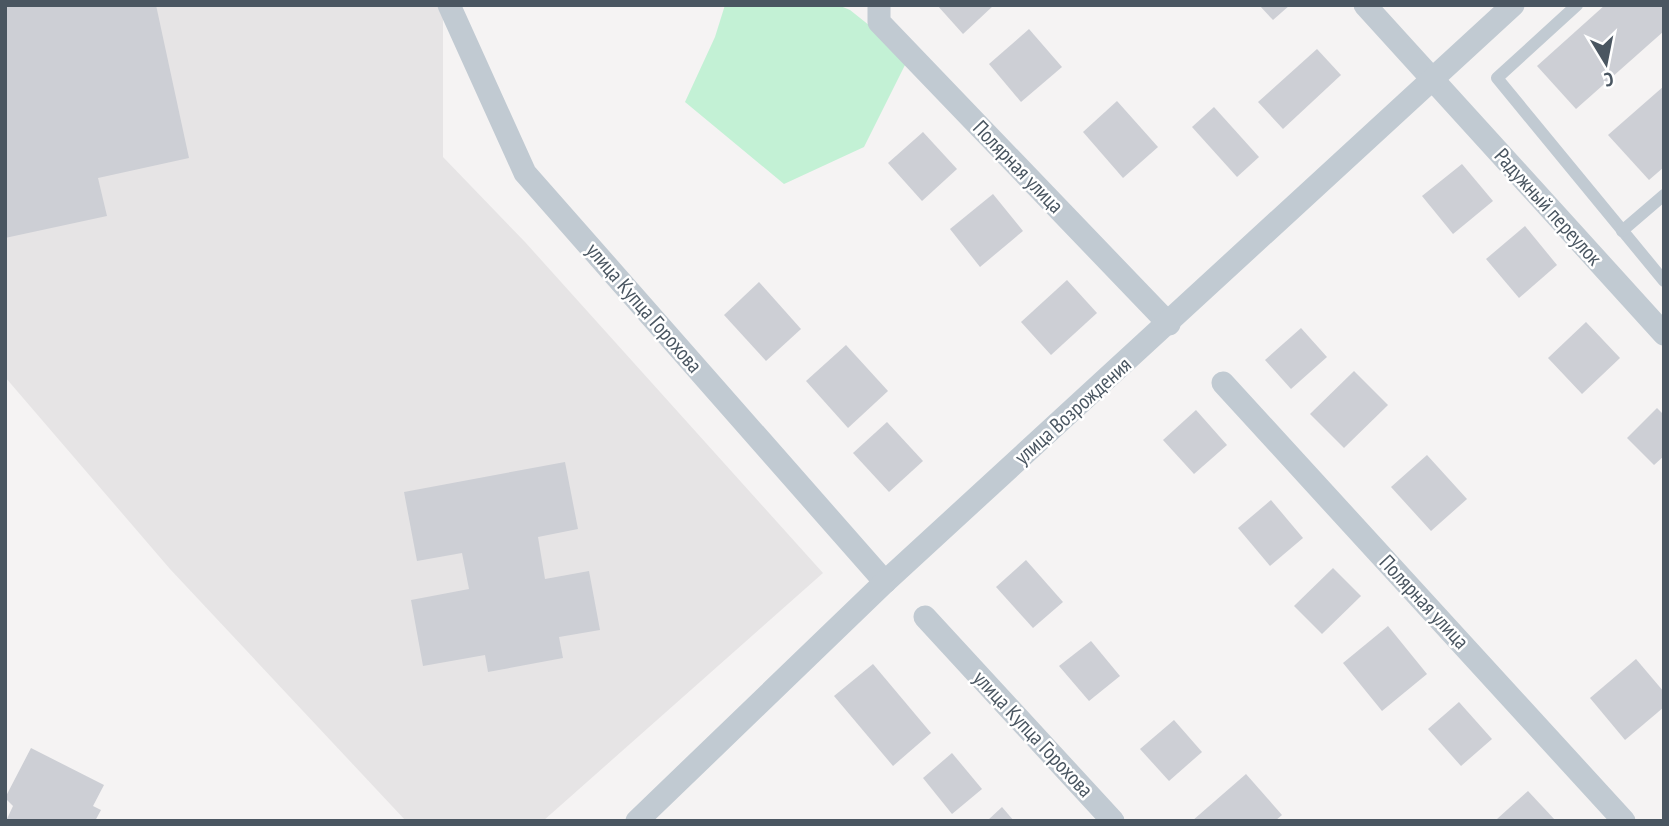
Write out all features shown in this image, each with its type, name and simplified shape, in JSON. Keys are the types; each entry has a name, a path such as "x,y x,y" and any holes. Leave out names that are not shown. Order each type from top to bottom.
{"street":[{"name":"улица Купца Горохова","path":"449,5 525,173 885,582"},
{"name":"Полярная улица","path":"879,5 879,22 1169,324"},
{"name":"Радужный переулок","path":"1365,5 1664,334"},
{"name":"улица Возрождения","path":"637,821 885,582 1169,324 1513,5"},
{"name":"Полярная улица","path":"1223,383 1624,821"},
{"name":"улица Купца Горохова","path":"925,617 1112,821"}],"lane":[{"path":"1577,5 1497,78 1664,281"},
{"path":"1622,231 1664,195"}],"shaded area":[{"path":"5,5 443,5 443,157 525,242 823,573 543,821 406,821 170,569 5,377"}],"green space":[{"path":"725,5 838,5 850,10 909,57 864,147 784,184 685,102 715,37"}],"building":[{"path":"5,5 156,5 189,158 98,178 107,216 5,238"},
{"path":"937,5 994,5 963,34"},
{"path":"1259,5 1290,5 1273,20"},
{"path":"1605,5 1664,5 1664,31 1576,109 1537,66"},
{"path":"1029,29 1062,67 1021,102 989,64"},
{"path":"1317,49 1341,75 1283,129 1258,102"},
{"path":"1664,86 1664,167 1649,180 1608,135"},
{"path":"1117,101 1158,147 1123,178 1083,132"},
{"path":"1214,107 1259,157 1237,177 1192,127"},
{"path":"923,132 957,169 922,201 888,163"},
{"path":"1462,164 1493,201 1453,234 1422,196"},
{"path":"993,194 1023,231 980,267 950,229"},
{"path":"1525,226 1557,265 1519,298 1486,259"},
{"path":"1067,280 1097,313 1051,355 1021,322"},
{"path":"759,282 801,329 766,361 724,315"},
{"path":"1586,322 1620,358 1582,394 1548,358"},
{"path":"1301,328 1327,357 1291,389 1265,360"},
{"path":"846,345 888,391 848,428 806,381"},
{"path":"1354,371 1388,405 1344,448 1310,414"},
{"path":"1657,408 1664,415 1664,456 1654,465 1627,438"},
{"path":"1196,410 1227,445 1194,474 1163,440"},
{"path":"887,422 923,461 889,492 853,453"},
{"path":"1427,455 1467,499 1431,531 1391,487"},
{"path":"565,462 578,529 538,537 545,579 589,571 600,630 559,637 563,658 488,672 485,655 423,666 411,600 469,589 462,553 417,561 404,492"},
{"path":"1271,500 1303,538 1270,566 1238,528"},
{"path":"1026,560 1063,602 1033,628 996,587"},
{"path":"1333,568 1361,596 1322,634 1294,606"},
{"path":"1388,626 1427,674 1382,711 1343,663"},
{"path":"1091,641 1120,676 1089,701 1059,666"},
{"path":"1636,659 1664,692 1664,707 1625,740 1590,698"},
{"path":"873,664 931,733 893,766 834,696"},
{"path":"1459,702 1492,739 1461,766 1428,729"},
{"path":"1174,720 1202,752 1169,781 1140,749"},
{"path":"31,748 104,785 93,806 101,810 95,821 6,821 13,806 5,798"},
{"path":"952,753 982,789 952,814 923,778"},
{"path":"1246,774 1282,815 1275,821 1192,821"},
{"path":"1528,791 1556,821 1497,819"},
{"path":"1002,807 1014,821 987,821"}]}
